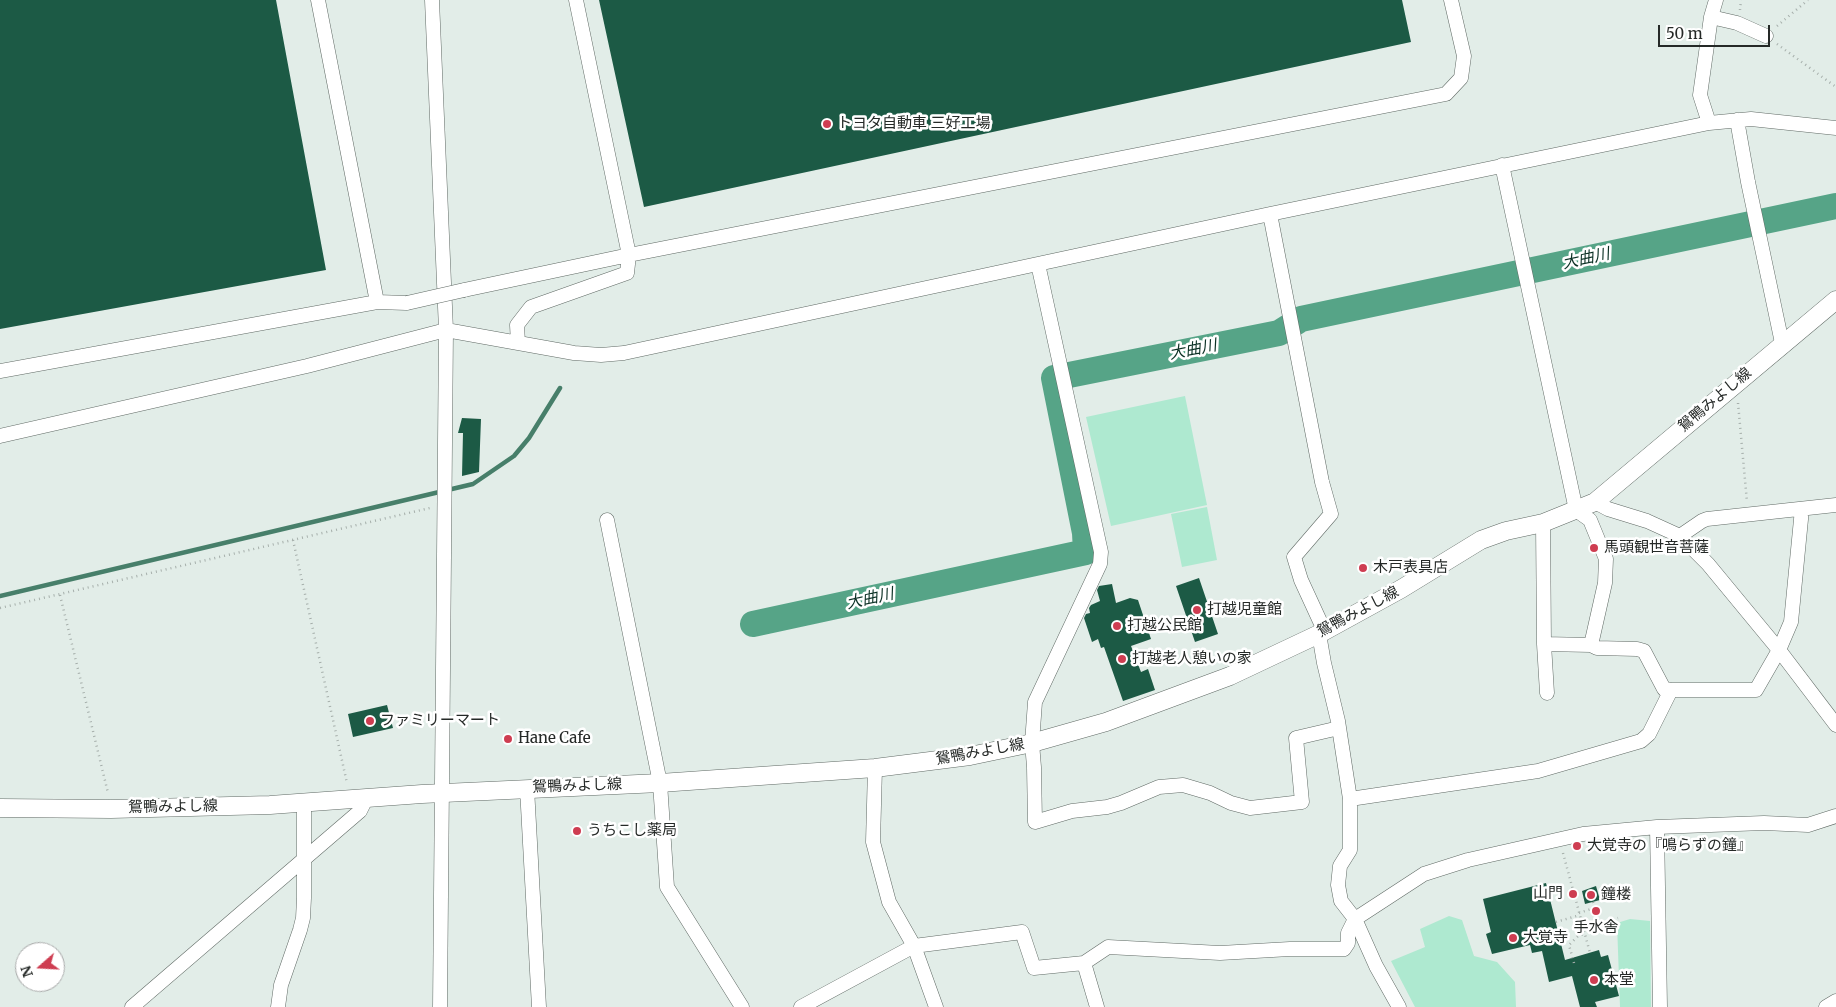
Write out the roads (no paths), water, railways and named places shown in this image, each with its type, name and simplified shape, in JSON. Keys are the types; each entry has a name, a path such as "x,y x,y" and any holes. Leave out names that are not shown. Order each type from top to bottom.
{"main road":[{"name":"鴛鴨みよし線","path":"0,808 111,809 270,805 527,788 660,783 874,768 970,756 1032,743 1106,722 1230,676 1321,632 1401,589 1481,540 1506,531 1543,523 1594,502 1782,343 1836,300"}],"street":[{"path":"318,0 378,302"},
{"path":"432,0 446,330 440,1007"},
{"path":"518,343 517,325 531,306 627,273 629,255 576,0"},
{"path":"0,372 378,302 407,303 629,255 1446,94 1461,78 1464,56 1451,0"},
{"path":"1709,123 1700,95 1710,18 1716,0"},
{"path":"1710,18 1737,23 1766,36"},
{"path":"0,436 307,366 446,330 574,353 601,355 624,353 1270,214 1709,123 1751,119 1836,128"},
{"path":"1737,120 1782,343"},
{"path":"1502,165 1576,510 1590,520 1606,559 1605,583 1591,645"},
{"path":"1270,214 1322,482 1331,514 1294,557 1321,632 1324,663 1339,728 1350,800 1350,850 1340,866 1338,885 1341,901 1355,919 1376,966 1397,1006"},
{"path":"1038,264 1100,552 1100,564 1035,702 1032,743 1034,822 1072,812 1107,807 1159,787 1183,785 1250,808 1302,802 1296,738 1339,728"},
{"path":"1594,502 1608,509 1647,521 1680,536 1708,564 1779,650 1836,725"},
{"path":"1680,536 1707,519 1748,513 1836,505"},
{"path":"1544,644 1591,645 1597,648 1637,649 1644,651 1664,689 1756,690 1779,650 1791,622 1802,509"},
{"path":"607,520 660,783 667,888 742,1007"},
{"path":"1543,523 1544,644 1547,693"},
{"path":"1350,800 1538,771 1641,741 1649,734 1670,690"},
{"path":"874,768 873,842 889,902 914,946 936,1007"},
{"path":"527,788 539,1007"},
{"path":"132,1007 360,811 359,798"},
{"path":"278,1007 281,985 303,918 304,802"},
{"path":"801,1007 914,946 1022,932 1034,968 1084,963 1108,948 1220,953 1290,949 1344,949 1348,942 1348,933 1355,919 1424,874 1468,860 1583,834 1657,827 1764,823 1808,825 1836,816"},
{"path":"1657,827 1660,1007"},
{"path":"1084,963 1097,1007"},
{"path":"1826,1007 1836,1001"}],"waterway":[{"name":"大曲川","path":"753,624 1086,552 1085,533 1054,378 1279,333 1301,319 1836,206"},
{"path":"0,596 473,484 514,456 529,438 560,388"}],"place":[{"name":"トヨタ自動車 三好工場","path":"827,124"},
{"name":"馬頭観世音菩薩","path":"1594,548"},
{"name":"木戸表具店","path":"1363,568"},
{"name":"打越児童館","path":"1197,610"},
{"name":"打越公民館","path":"1117,626"},
{"name":"打越老人憩いの家","path":"1122,659"},
{"name":"ファミリーマート","path":"370,721"},
{"name":"Hane Cafe","path":"508,739"},
{"name":"うちこし薬局","path":"577,831"},
{"name":"大覚寺の『鳴らずの鐘』","path":"1577,846"},
{"name":"山門","path":"1573,894"},
{"name":"鐘楼","path":"1591,895"},
{"name":"手水舎","path":"1596,911"},
{"name":"大覚寺","path":"1513,938"},
{"name":"本堂","path":"1594,980"}]}
